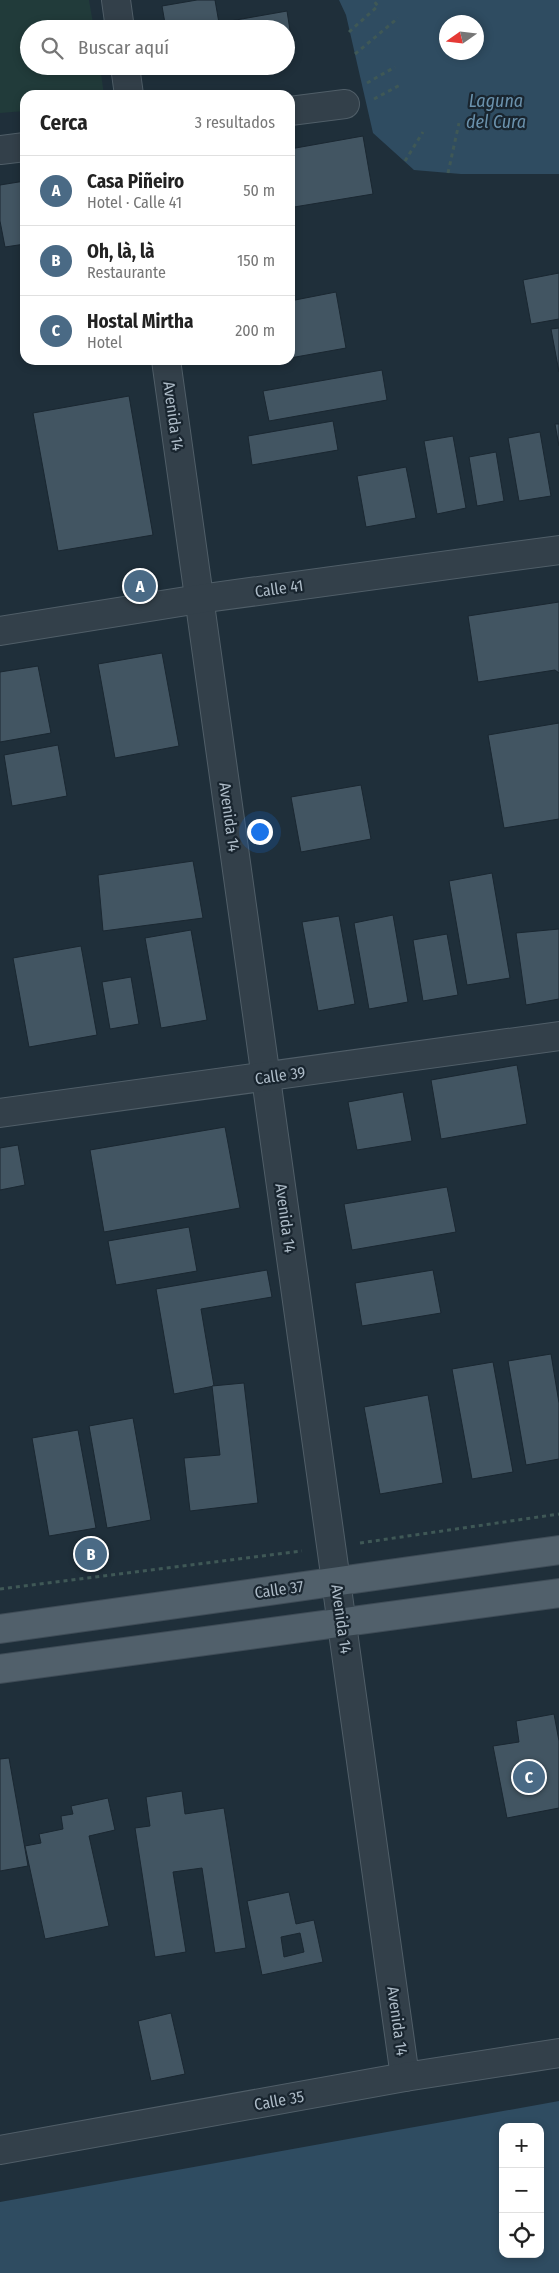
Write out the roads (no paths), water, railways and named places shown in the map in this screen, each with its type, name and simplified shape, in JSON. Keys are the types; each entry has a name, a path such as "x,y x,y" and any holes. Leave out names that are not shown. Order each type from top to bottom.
{"main road":[{"name":"Calle 37","path":"0,1629 559,1550"},
{"path":"0,1669 559,1593"}],"street":[{"path":"116,0 119,20"},
{"path":"126,75 128,90"},
{"path":"295,110 358,97"},
{"path":"0,150 20,148"},
{"name":"Avenida 14","path":"167,365 406,2077"},
{"name":"Calle 41","path":"0,631 199,598 559,550"},
{"name":"Calle 39","path":"0,1113 559,1036"},
{"name":"Calle 35","path":"0,2150 406,2077 559,2053"}],"water":[{"name":"Laguna del Cura","path":"339,0 559,0 559,174 461,174 414,170 373,133 346,15"},
{"path":"559,2101 559,2273 0,2273 0,2202"}],"place":[{"name":"Casa Piñeiro","path":"140,586"},
{"name":"Oh, là, là","path":"91,1554"},
{"name":"Hostal Mirtha","path":"529,1777"}]}
